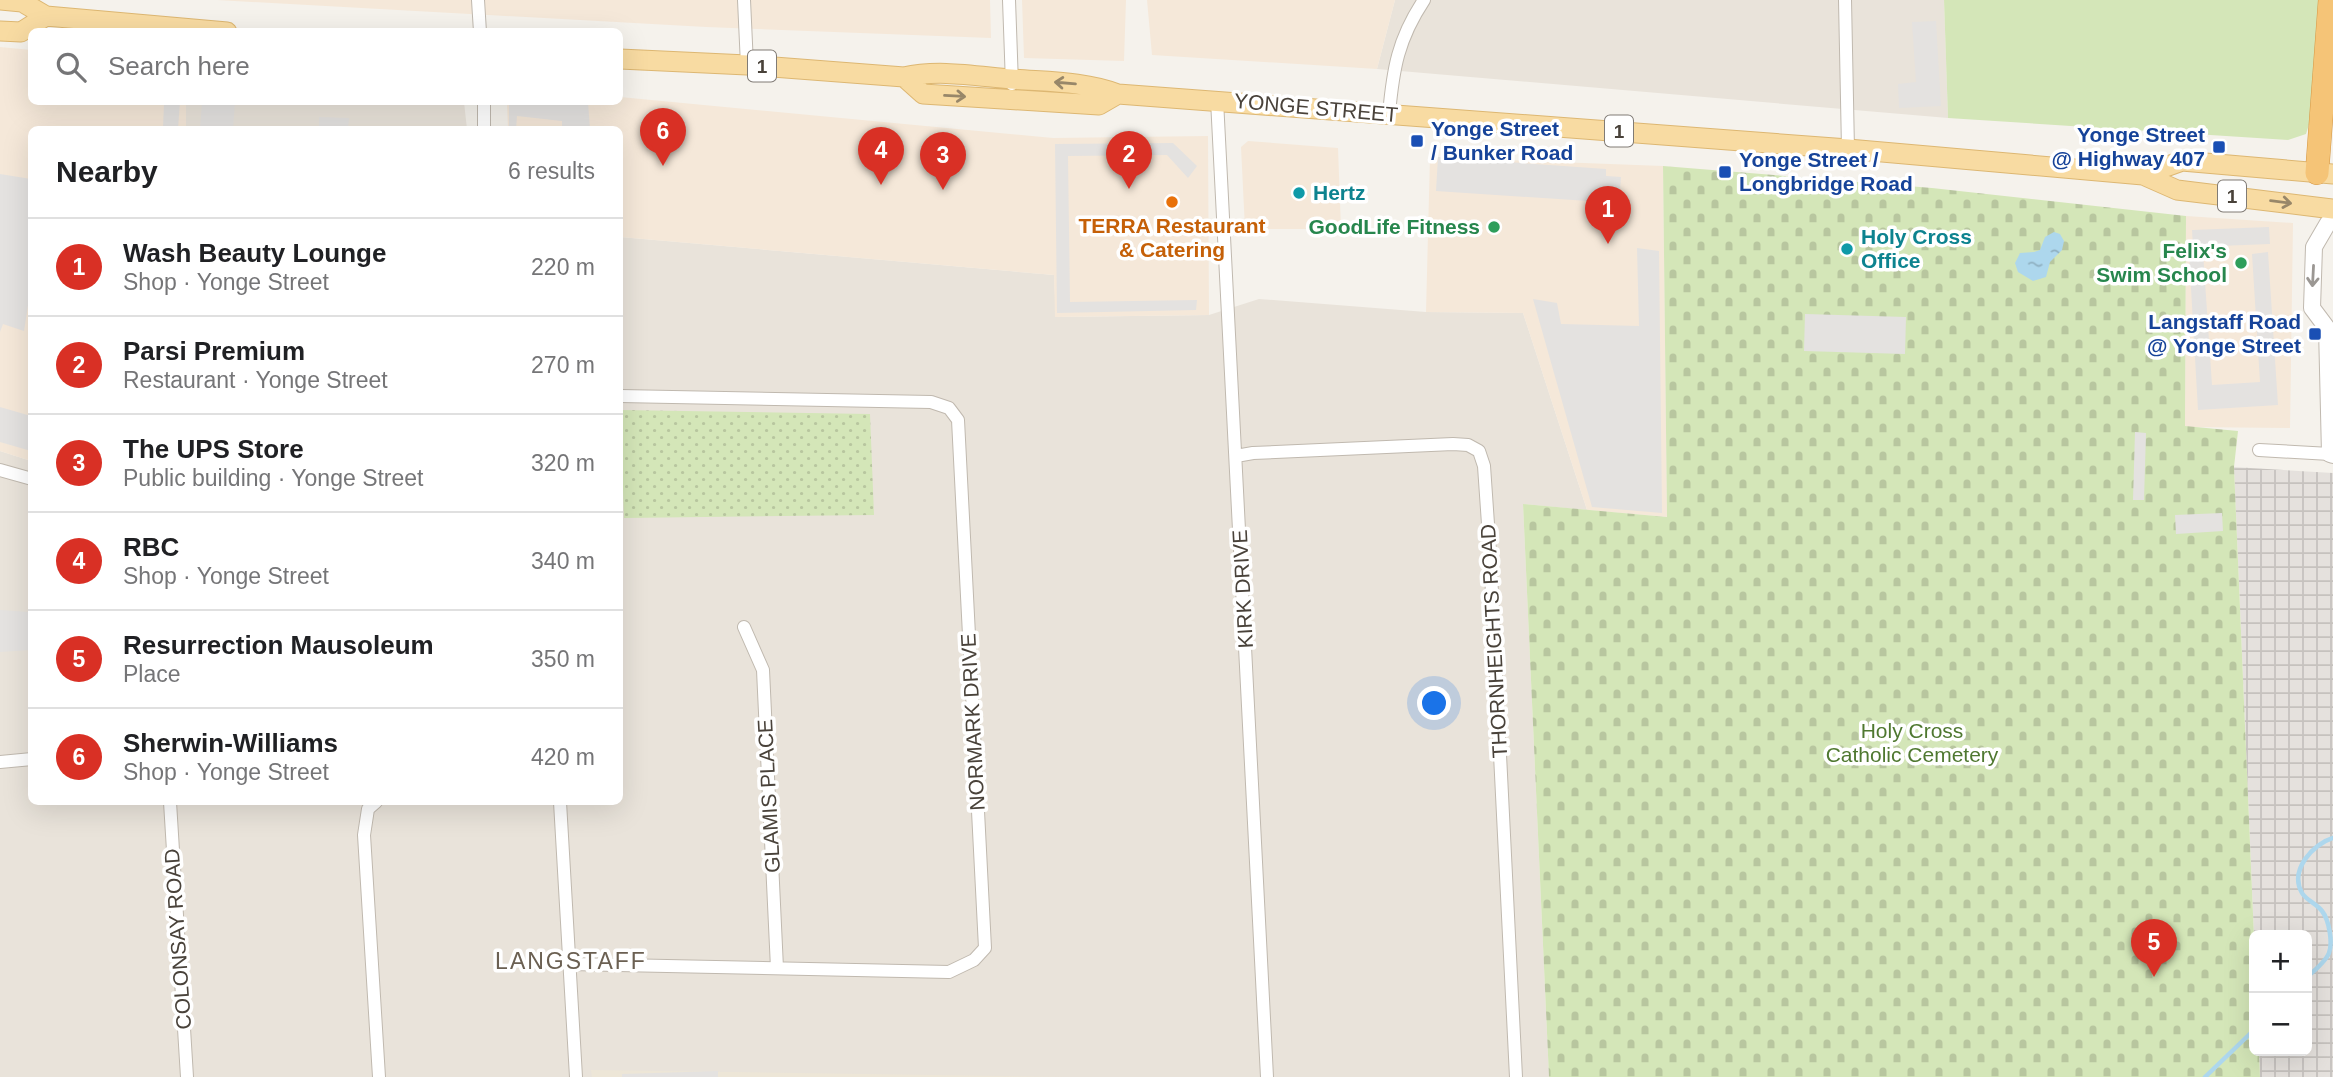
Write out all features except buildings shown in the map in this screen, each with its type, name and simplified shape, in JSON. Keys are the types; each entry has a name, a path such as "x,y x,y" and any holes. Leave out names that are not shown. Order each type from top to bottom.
{"highway":[{"path":"2325,174 2330,0"}],"main road":[{"path":"0,0 22,2 46,16 182,28"},
{"path":"0,31 21,32 46,16"},
{"name":"YONGE STREET","path":"623,59 747,65 904,78 922,73 1012,79 1097,86 1118,94 1848,149 2143,175 2177,190 2330,217"},
{"name":"YONGE STREET","path":"904,78 923,94 1099,105 1118,94"},
{"name":"YONGE STREET","path":"2143,175 2182,161 2325,174"},
{"path":"2325,174 2330,217"}],"street":[{"path":"478,0 480,28"},
{"path":"744,0 747,65"},
{"path":"1009,0 1013,100"},
{"path":"1389,114 1396,59 1401,42 1412,17 1424,0"},
{"path":"1845,0 1848,149"},
{"name":"KIRK DRIVE","path":"1217,100 1267,1077"},
{"path":"484,105 484,126"},
{"path":"2259,450 2331,455 2330,324 2312,308 2315,247 2330,217"},
{"name":"NORMARK DRIVE","path":"570,964 949,972 974,960 985,948 958,420 949,408 931,402 623,396"},
{"name":"THORNHEIGHTS ROAD","path":"1236,456 1453,444 1479,451 1484,466 1490,552 1516,1077"},
{"path":"0,470 28,478"},
{"name":"GLAMIS PLACE","path":"744,627 763,670 777,968"},
{"path":"0,762 28,759"},
{"name":"COLONSAY ROAD","path":"170,805 187,1077"},
{"path":"373,805 368,809 364,835 379,1077"},
{"path":"560,805 576,1077"}],"shaded area":[{"path":"217,0 990,0 991,38 706,27"},
{"path":"1022,0 1126,0 1124,61 1024,58"},
{"path":"1147,0 1395,0 1377,69 1152,55"},
{"path":"1395,0 1944,0 1948,118 1377,69"},
{"path":"1936,21 1941,106 1899,108 1898,84 1916,82 1912,22"},
{"path":"0,47 28,50 28,105 186,105 186,126 28,126 28,460 0,451"},
{"path":"623,97 1053,138 1208,136 1209,315 1055,317 1054,275 623,237 623,126 508,126 507,105 623,105"},
{"path":"164,105 180,105 178,126 163,126"},
{"path":"186,105 464,105 467,126 186,126"},
{"path":"202,105 235,105 233,126 200,126"},
{"path":"509,105 588,105 590,126 562,126 562,121 517,116 516,126 509,126"},
{"path":"319,117 349,118 348,126 319,126"},
{"path":"1248,141 1338,148 1341,229 1245,229 1241,147"},
{"path":"1173,143 1197,166 1188,178 1167,155 1068,156 1070,302 1197,300 1196,310 1057,313 1055,144"},
{"path":"1430,157 1663,166 1667,517 1587,510 1523,313 1426,312"},
{"path":"1438,157 1606,169 1606,176 1621,177 1619,203 1436,191"},
{"path":"0,174 28,179 28,305 24,331 3,324 0,332"},
{"path":"2186,216 2293,223 2290,428 2185,427"},
{"path":"2269,227 2270,244 2193,247 2192,230"},
{"path":"623,237 1054,275 1056,317 1209,315 1259,299 1426,312 1523,313 1587,510 1523,504 1549,1077 0,1077 0,451 28,460 28,805 623,805"},
{"path":"1637,248 1659,251 1662,513 1592,507 1533,299 1557,303 1561,324 1639,326"},
{"path":"2203,252 2212,385 2260,382 2252,254 2268,252 2278,405 2198,410 2189,253"},
{"path":"1805,314 1906,317 1905,354 1804,351"},
{"path":"0,407 28,415 28,450 0,442"},
{"path":"2135,432 2146,433 2144,500 2133,500"},
{"path":"2234,467 2333,473 2333,1077 2260,1077 2259,1056 2312,1056 2312,930 2254,930"},
{"path":"2222,513 2223,531 2176,534 2175,515"},
{"path":"0,610 28,612 28,650 0,652"},
{"path":"591,1070 1067,1077 592,1077"},
{"path":"718,1071 718,1077 622,1077 622,1074"}],"green space":[{"path":"1944,0 2319,0 2312,115 2306,134 2288,140 1948,118"},
{"name":"Holy Cross Catholic Cemetery","path":"1663,166 1932,188 2186,216 2185,426 2238,431 2234,467 2254,930 2249,930 2249,1056 2259,1056 2260,1077 1549,1077 1523,504 1667,517"},
{"path":"623,410 870,414 874,515 624,518"}],"water":[{"path":"2054,232 2060,234 2064,241 2062,250 2050,262 2046,277 2033,281 2018,272 2015,263 2020,253 2040,250 2045,237"}],"waterway":[{"path":"2312,972 2327,956 2330,937 2324,915 2302,893 2299,876 2301,867 2311,852 2333,838"},
{"path":"2205,1077 2249,1035"}],"place":[{"name":"Yonge Street / Bunker Road","path":"1417,141"},
{"name":"Yonge Street @ Highway 407","path":"2219,147"},
{"name":"Sherwin-Williams","path":"663,166"},
{"name":"Yonge Street / Longbridge Road","path":"1725,172"},
{"name":"RBC","path":"881,185"},
{"name":"Parsi Premium","path":"1129,189"},
{"name":"The UPS Store","path":"943,190"},
{"name":"Hertz","path":"1299,193"},
{"name":"TERRA Restaurant & Catering","path":"1172,202"},
{"name":"GoodLife Fitness","path":"1494,227"},
{"name":"Wash Beauty Lounge","path":"1608,244"},
{"name":"Holy Cross Office","path":"1847,249"},
{"name":"Felix's Swim School","path":"2241,263"},
{"name":"Langstaff Road @ Yonge Street","path":"2315,334"},
{"name":"Resurrection Mausoleum","path":"2154,977"}],"district":[{"name":"LANGSTAFF","path":"571,961"}]}
